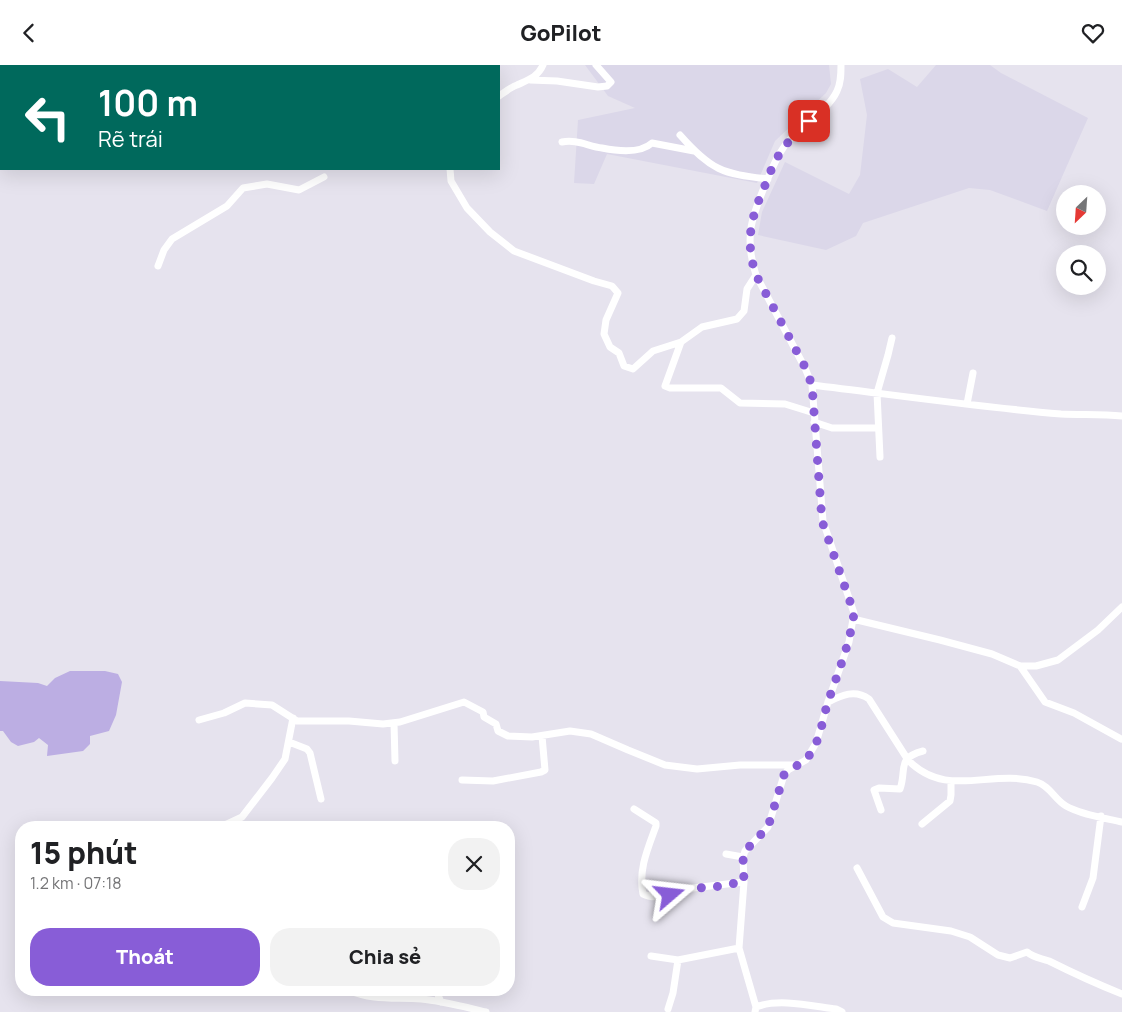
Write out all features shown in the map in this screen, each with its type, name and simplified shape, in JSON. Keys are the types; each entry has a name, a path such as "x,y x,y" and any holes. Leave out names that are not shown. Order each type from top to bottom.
{"street":[{"path":"530,80 540,71 543,65"},
{"path":"500,95 515,85 530,80 557,81 598,87 607,86 611,82 596,65"},
{"path":"841,65 841,77 837,91 829,102 790,140 775,160 754,211 750,234 751,259 756,275 805,367 812,385 822,521 854,613 849,642 816,743 806,760 788,770 784,775 768,827 745,851 743,857 744,882 739,949 755,1009 769,1002 836,1009 842,1012"},
{"path":"680,135 694,151 719,169 741,176 768,179"},
{"path":"562,142 570,140 602,148 633,150 647,148 652,143 694,151"},
{"path":"450,170 451,181 467,208 490,232 514,251 612,286 618,293 606,320 604,334 610,347 619,353 624,366 632,369 653,351 681,342 702,327 737,319 744,311 747,289 756,275"},
{"path":"158,266 164,250 172,239 227,205 243,188 267,184 299,190 324,177"},
{"path":"880,457 877,393 892,338"},
{"path":"681,342 665,386 670,389 721,388 740,403 785,404 814,413"},
{"path":"967,404 973,373"},
{"path":"812,385 1064,414 1122,416"},
{"path":"814,422 832,428 878,428"},
{"path":"853,619 992,654 1020,666 1036,666 1058,660 1098,630 1122,607"},
{"path":"1020,666 1045,702 1074,713 1121,739"},
{"path":"828,702 843,694 863,695 869,699 908,760 920,770 935,777 951,782 1003,778 1040,782 1067,807 1122,821"},
{"path":"199,720 224,713 245,703 272,705 297,721 394,723 434,713 464,702 483,712 484,717 496,724 498,731 508,736 532,737 570,731 592,734 665,765 696,769 740,765 797,765"},
{"path":"234,821 242,817 285,759 293,718"},
{"path":"394,723 394,761"},
{"path":"462,780 493,781 542,773 545,770 542,735"},
{"path":"289,742 306,749 310,753 321,799"},
{"path":"881,810 874,790 882,788 900,789 903,783 902,771 910,756 923,751"},
{"path":"922,824 950,801 951,782"},
{"path":"634,809 656,823 646,853 641,877 643,894 648,897 670,895 692,888 744,882"},
{"path":"1082,907 1093,878 1101,816"},
{"path":"726,854 743,857"},
{"path":"857,869 883,917 894,923 951,931 970,937 998,955 1010,958 1027,952 1034,957 1047,960 1072,974 1122,994"},
{"path":"651,957 678,960 739,949"},
{"path":"668,1009 673,993 678,960"},
{"path":"365,996 421,999 465,1010 486,1012"},
{"path":"438,996 441,1003"}],"shaded area":[{"path":"585,65 829,65 831,84 826,93 775,141 757,183 607,154 594,184 574,183 578,120 635,108 608,96"},
{"path":"936,65 990,65 1001,73 1088,118 1058,185 1056,185 1056,191 1047,211 990,190 969,188 863,223 856,236 826,250 758,235 762,212 785,162 849,194 860,175 867,115 860,79 888,69 917,87"},
{"path":"70,671 105,671 118,674 122,682 116,715 109,731 90,736 90,744 83,751 47,756 48,745 39,738 34,742 18,746 11,742 3,731 0,731 0,681 38,683 47,686 55,678"}],"route":[{"path":"670,895 692,888 744,882 743,857 745,851 768,827 784,775 788,770 806,760 816,743 849,642 854,613 822,521 812,385 805,367 756,275 750,249 750,234 754,211 775,160 783,148 809,121"}]}
